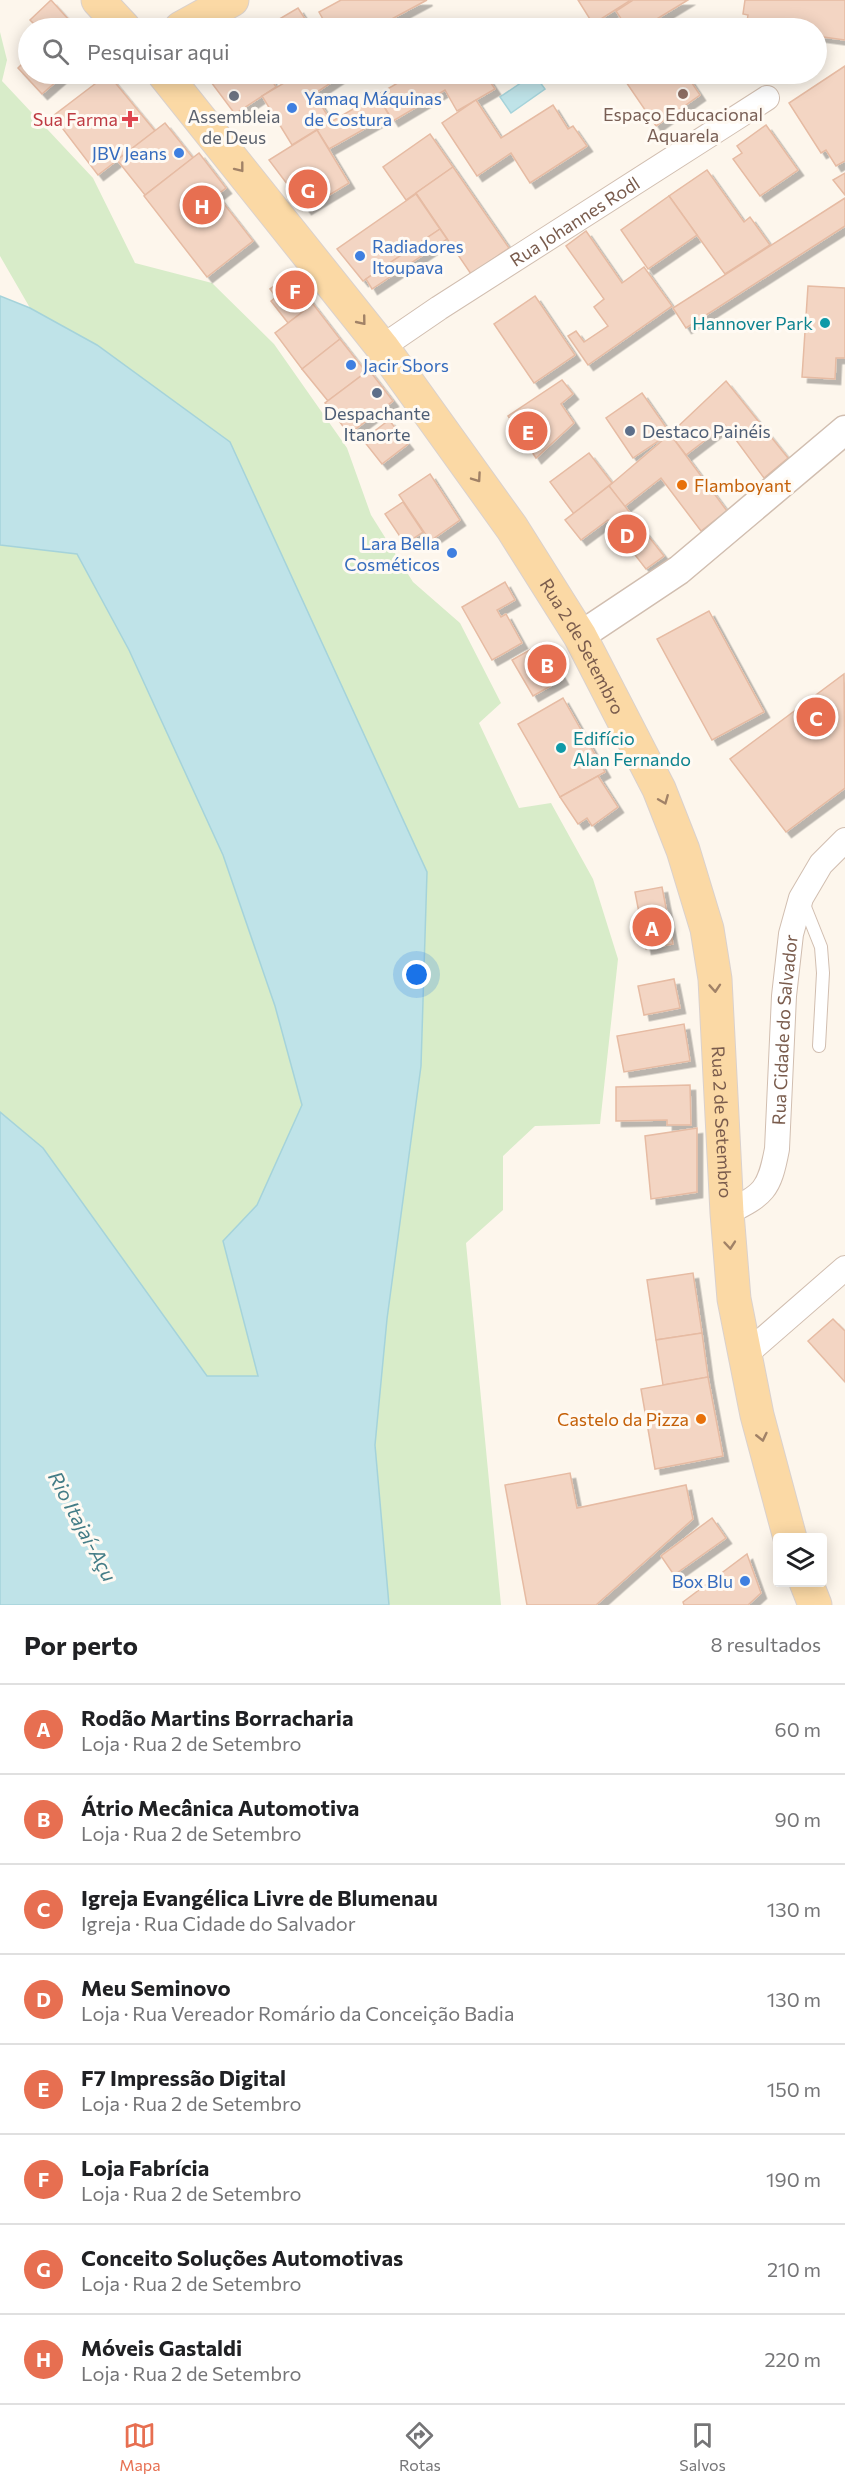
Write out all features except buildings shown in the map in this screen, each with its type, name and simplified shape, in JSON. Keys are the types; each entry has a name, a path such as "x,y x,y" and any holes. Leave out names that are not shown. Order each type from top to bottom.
{"main road":[{"path":"98,0 115,18"},
{"path":"199,18 231,0"},
{"name":"Rua 2 de Setembro","path":"172,84 382,347 512,528 580,636 659,789 683,850 706,929 715,979 734,1299 767,1461 789,1533"},
{"path":"808,1587 815,1605"}],"street":[{"name":"Rua Johannes Rodl","path":"382,347 767,98"},
{"path":"580,636 679,570 845,430"},
{"name":"Rua Cidade do Salvador","path":"728,1213 755,1199 765,1190 773,1171 777,1149 784,996 791,933 801,898 820,864 845,840"},
{"path":"744,1356 845,1268"}],"lane":[{"path":"801,898 821,947 823,973 819,1046"}],"green space":[{"path":"0,32 7,60 2,81 93,178 135,263 212,283 274,344 347,448 371,515 413,582 460,623 501,703 479,723 519,808 551,803 593,879 618,959 600,1124 535,1126 503,1156 503,1210 466,1243 501,1605 389,1605 375,1445 387,1319 421,1066 427,872 230,442 97,345 30,308 0,256"},
{"path":"0,545 77,554 129,650 223,855 275,1006 302,1105 257,1205 223,1241 258,1376 207,1376 43,1148 0,1112"}],"water":[{"path":"519,84 541,84 545,89 511,113 500,97"},
{"name":"Rio Itajaí-Açu","path":"0,296 30,308 97,345 230,442 427,872 421,1066 387,1319 375,1445 389,1605 0,1605 0,1112 43,1148 207,1376 258,1376 223,1241 257,1205 302,1105 275,1006 223,855 129,650 77,554 0,545"}],"place":[{"name":"Espaço Educacional Aquarela","path":"683,94"},
{"name":"Assembleia de Deus","path":"234,96"},
{"name":"Yamaq Máquinas de Costura","path":"292,108"},
{"name":"Sua Farma","path":"130,119"},
{"name":"JBV Jeans","path":"179,153"},
{"name":"Conceito Soluções Automotivas","path":"308,189"},
{"name":"Móveis Gastaldi","path":"202,205"},
{"name":"Radiadores Itoupava","path":"360,256"},
{"name":"Loja Fabrícia","path":"295,290"},
{"name":"Hannover Park","path":"825,323"},
{"name":"Jacir Sbors","path":"351,365"},
{"name":"Despachante Itanorte","path":"377,393"},
{"name":"F7 Impressão Digital","path":"528,431"},
{"name":"Destaco Painéis","path":"630,431"},
{"name":"Flamboyant","path":"682,485"},
{"name":"Meu Seminovo","path":"627,534"},
{"name":"Lara Bella Cosméticos","path":"452,553"},
{"name":"Átrio Mecânica Automotiva","path":"547,664"},
{"name":"Igreja Evangélica Livre de Blumenau","path":"816,717"},
{"name":"Edifício Alan Fernando","path":"561,748"},
{"name":"Rodão Martins Borracharia","path":"652,927"},
{"name":"Castelo da Pizza","path":"701,1419"},
{"name":"Box Blu","path":"745,1581"}]}
